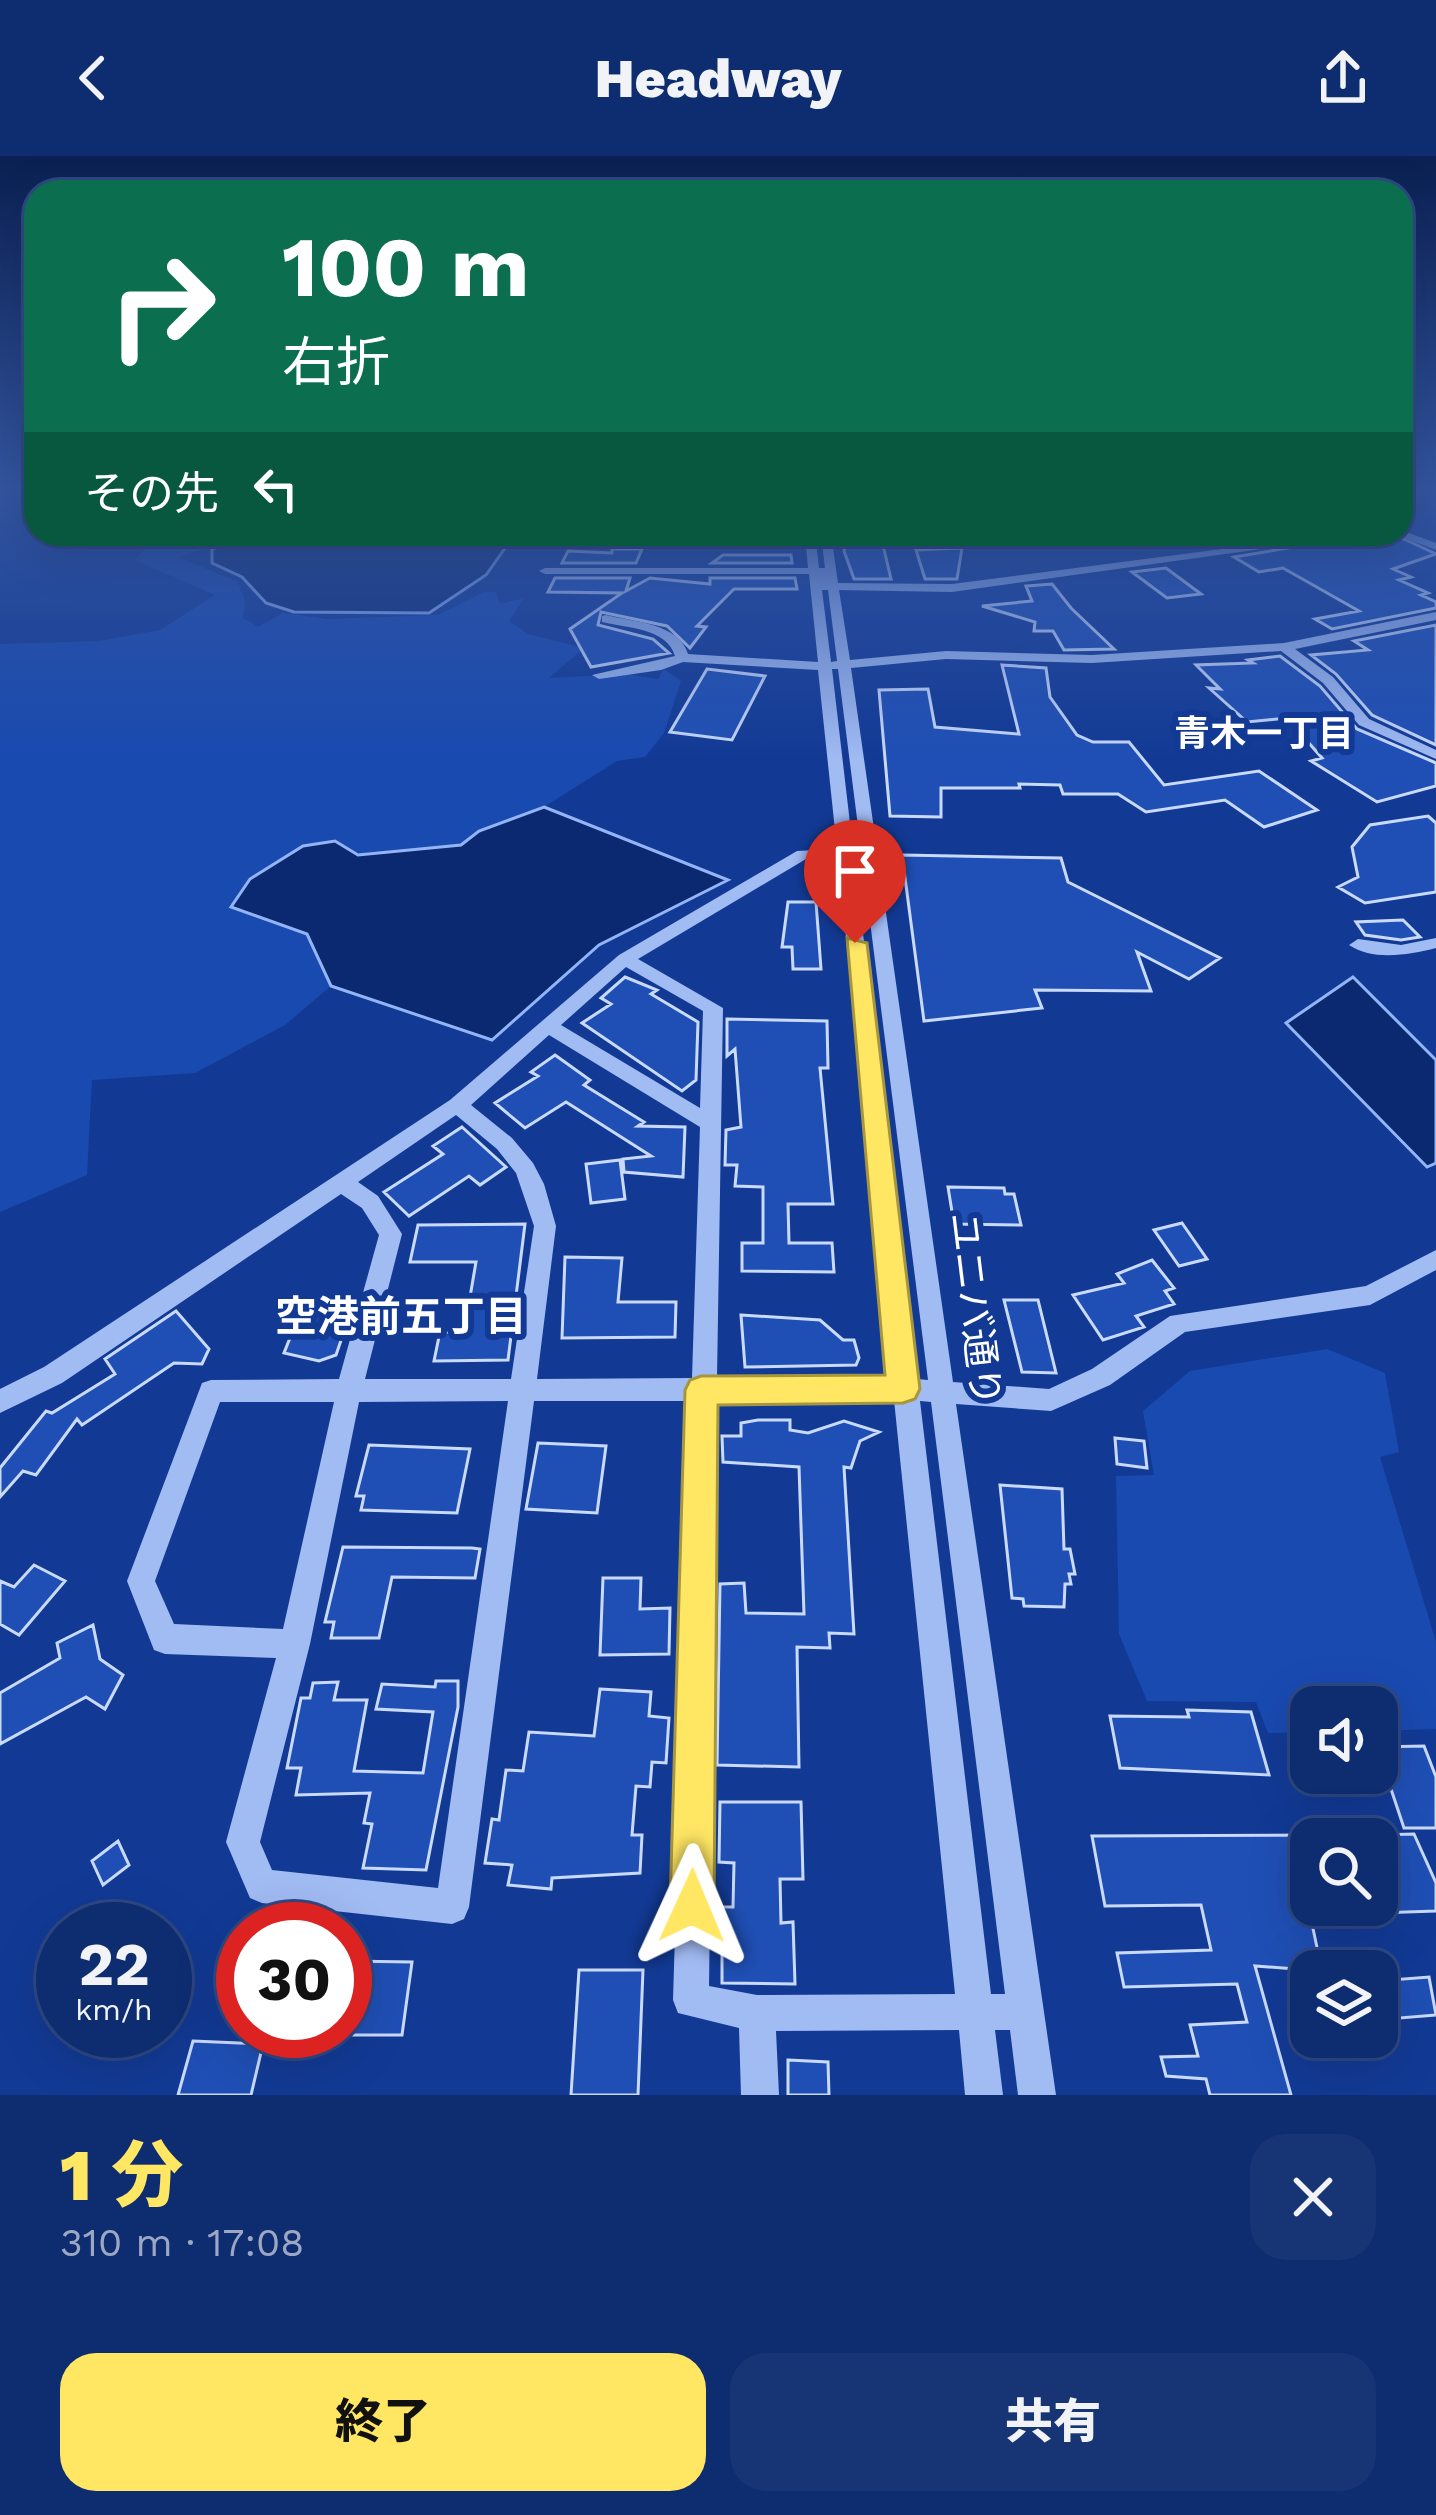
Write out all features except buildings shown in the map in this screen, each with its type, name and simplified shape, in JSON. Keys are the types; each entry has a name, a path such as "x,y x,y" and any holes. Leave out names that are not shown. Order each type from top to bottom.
{"street":[{"name":"ユニバ通り","path":"823,580 857,854 903,1389 984,2095"},
{"path":"844,580 952,588 1009,580"},
{"path":"599,675 682,658 835,665 946,655 1092,659 1284,646 1436,616"},
{"path":"606,619 665,633 680,646 682,658"},
{"path":"1284,646 1328,680 1364,722 1436,755"},
{"path":"0,1402 52,1375 457,1105 625,959 803,854 857,854"},
{"name":"ユニバ通り","path":"857,854 940,1391 1037,2095"},
{"path":"1358,945 1401,951 1436,943"},
{"path":"625,959 713,1008 691,2000 757,2013 1025,2012"},
{"path":"548,1026 709,1123"},
{"path":"339,1181 370,1202 392,1234 349,1390 295,1644 243,1842 262,1886 452,1907 545,1226 537,1181 519,1154 457,1105"},
{"path":"295,1644 166,1639 141,1582 211,1390 903,1389 1051,1400 1101,1377 1179,1323 1370,1294 1436,1259"},
{"path":"757,2013 760,2095"}],"shaded area":[{"path":"181,580 238,582 245,600 243,618 258,627 283,613 328,619 438,615 484,592 496,592 500,604 524,598 509,621 528,634 584,648 549,678 626,674 658,679 664,669 681,681 664,733 645,757 617,761 544,807 479,831 462,845 357,856 334,842 232,907 308,934 331,986 285,1025 195,1073 92,1080 87,1175 0,1212 0,644 99,641 160,630 215,595"},
{"path":"245,580 478,580 429,613 294,612 266,603"},
{"path":"544,807 728,880 599,945 492,1040 331,986 307,934 231,907 250,879 303,846 335,841 358,855 461,845 479,831"},
{"path":"1353,977 1436,1060 1436,1163 1427,1167 1286,1023"},
{"path":"1327,1349 1385,1373 1399,1452 1380,1457 1436,1642 1436,1729 1398,1730 1398,1686 1290,1686 1290,1732 1268,1733 1256,1702 1147,1701 1119,1634 1116,1476 1154,1475 1143,1411 1190,1371"}],"district":[{"name":"青木一丁目","path":"1264,734"},
{"name":"空港前五丁目","path":"401,1316"}],"route":[{"path":"692,1906 701,1390 903,1389 855,943"}]}
